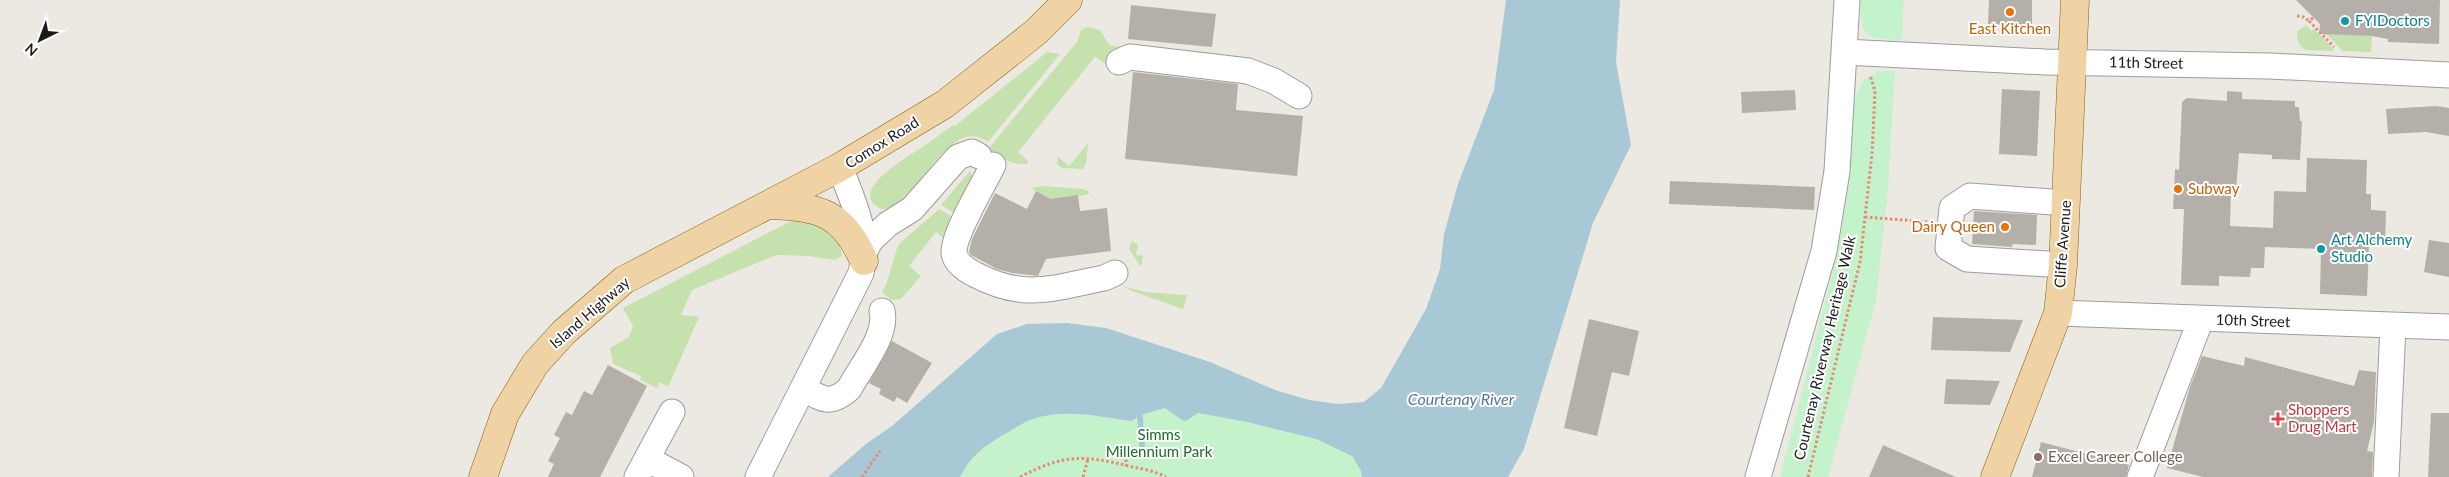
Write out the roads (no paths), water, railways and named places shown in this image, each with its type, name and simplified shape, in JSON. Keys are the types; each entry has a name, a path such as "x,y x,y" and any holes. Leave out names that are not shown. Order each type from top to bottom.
{"main road":[{"name":"Comox Road","path":"840,167 945,104 1029,38 1068,0"},
{"name":"Cliffe Avenue","path":"1995,477 2058,313 2063,265 2075,0"},
{"name":"Island Highway","path":"483,477 505,414 535,364 564,332 624,280 840,167"},
{"path":"768,205 806,207 825,214 840,223 851,235 864,256"}],"street":[{"path":"1758,477 1824,251 1837,171 1847,0"},
{"name":"11th Street","path":"1844,52 2073,62 2277,66 2449,75"},
{"path":"1119,62 1130,58 1248,71 1274,81 1300,96"},
{"path":"864,256 870,241 888,224 912,209 958,157 972,152 986,160 954,251 956,258 962,266 991,283 1009,289 1028,292 1104,278 1115,273"},
{"name":"Comox Road","path":"758,477 856,284 864,256 862,229 840,167"},
{"path":"2063,265 1967,259 1948,248 1952,208 1970,196 2066,202"},
{"path":"803,388 822,398 831,400 849,390 881,334 884,319 882,311"},
{"name":"10th Street","path":"2058,313 2449,328"},
{"path":"2140,477 2201,319"},
{"path":"2386,477 2393,326"},
{"path":"672,412 642,468 681,477"}],"water":[{"name":"Courtenay River","path":"1506,0 1620,0 1616,62 1631,145 1593,223 1524,449 1508,477 1362,477 1361,471 1352,456 1316,439 1247,422 1198,413 1186,421 1165,408 1140,415 1132,421 1070,414 1058,414 1033,419 990,443 973,458 960,477 828,477 866,444 892,426 997,334 1027,324 1067,323 1106,328 1210,362 1275,390 1309,400 1338,404 1364,402 1381,388 1426,309 1440,269 1444,234 1458,184 1494,90"}],"waterway":[{"path":"1140,415 1142,446"}],"place":[{"name":"East Kitchen","path":"2010,12"},
{"name":"FYIDoctors","path":"2345,21"},
{"name":"Subway","path":"2178,189"},
{"name":"Dairy Queen","path":"2005,227"},
{"name":"Art Alchemy Studio","path":"2321,249"},
{"name":"Shoppers Drug Mart","path":"2278,419"},
{"name":"Excel Career College","path":"2038,457"}],"park label":[{"name":"Simms Millennium Park","path":"1159,444"}]}
